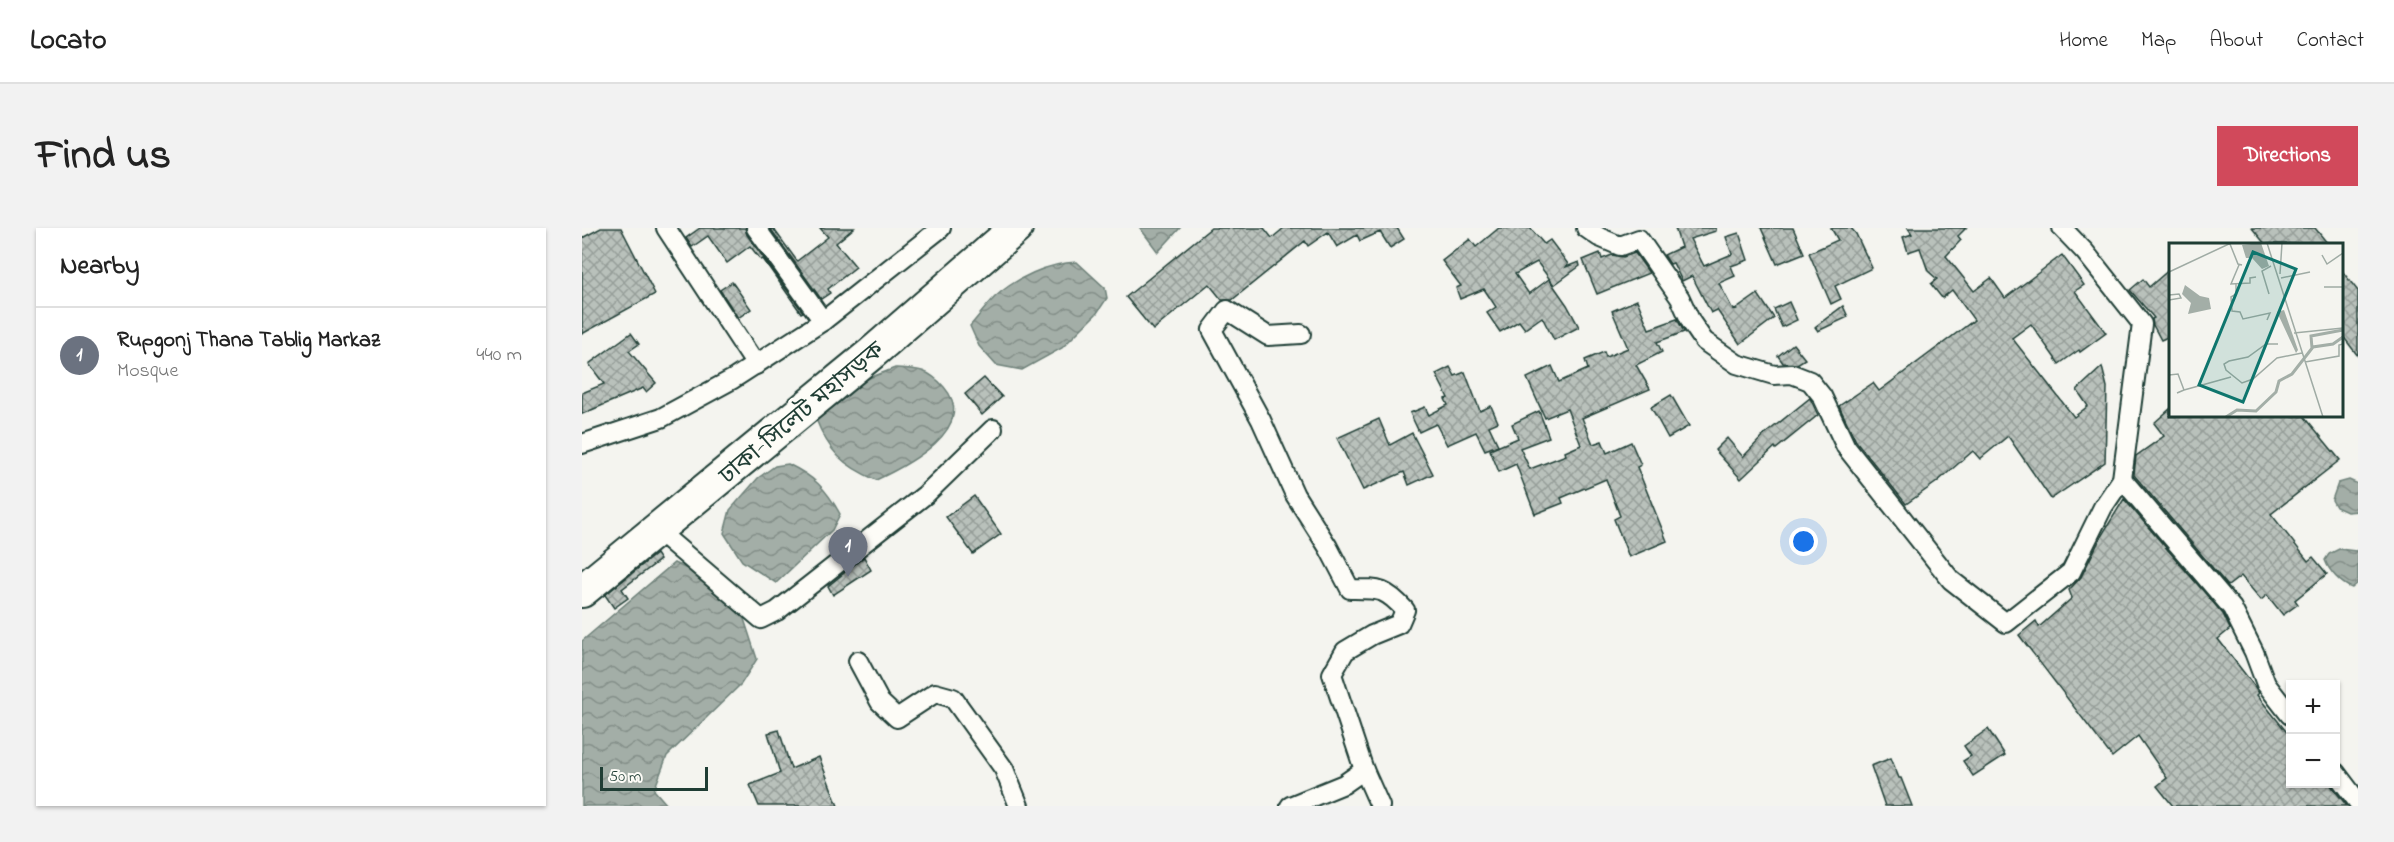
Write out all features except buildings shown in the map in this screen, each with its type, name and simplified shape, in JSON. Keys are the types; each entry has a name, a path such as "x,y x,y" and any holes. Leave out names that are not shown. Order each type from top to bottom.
{"highway":[{"name":"ঢাকা-সিলেট মহাসড়ক","path":"582,591 872,353 1016,228"}],"street":[{"path":"666,228 756,365"},
{"path":"756,228 823,321"},
{"path":"582,444 661,418 756,365 823,321 941,228"},
{"path":"1586,228 1620,246 1639,239 1680,298 1691,322 1704,340 1737,364 1774,375 1792,374 1810,381 1822,396 1846,447 1951,580 2006,623 2071,572 2103,507 2122,479 2142,324 2085,252 2062,228"},
{"path":"1300,334 1268,336 1227,310 1212,330 1261,420 1294,495 1328,547 1350,589 1373,589 1391,595 1405,610 1399,624 1372,635 1345,651 1332,674 1364,770 1380,806"},
{"path":"657,531 761,619 777,611 925,495 993,429"},
{"path":"2122,479 2232,608 2254,652 2266,684 2286,710"},
{"path":"858,661 880,702 897,718 935,693 953,698 1004,769 1019,806"},
{"path":"1290,806 1344,784 1364,770"},
{"path":"2340,777 2358,802"}],"water":[{"path":"1140,228 1180,228 1158,252"},
{"path":"1077,262 1105,288 1107,298 1097,313 1062,348 1022,370 996,365 979,346 970,326 995,297 1013,284 1055,265"},
{"path":"895,368 922,371 938,381 953,402 953,417 946,431 935,444 876,480 854,469 838,456 826,440 815,417 851,385"},
{"path":"788,464 805,473 818,484 840,514 832,530 776,583 742,561 724,533 730,510 758,478 775,466"},
{"path":"2349,480 2358,484 2358,511 2347,512 2336,507 2332,500 2338,483"},
{"path":"2339,549 2356,551 2358,549 2358,583 2352,588 2336,577 2325,560 2329,554"},
{"path":"674,563 709,579 744,619 757,659 741,684 667,756 654,790 668,806 582,806 582,641"}],"place":[{"name":"Rupgonj Thana Tablig Markaz","path":"848,577"}]}
